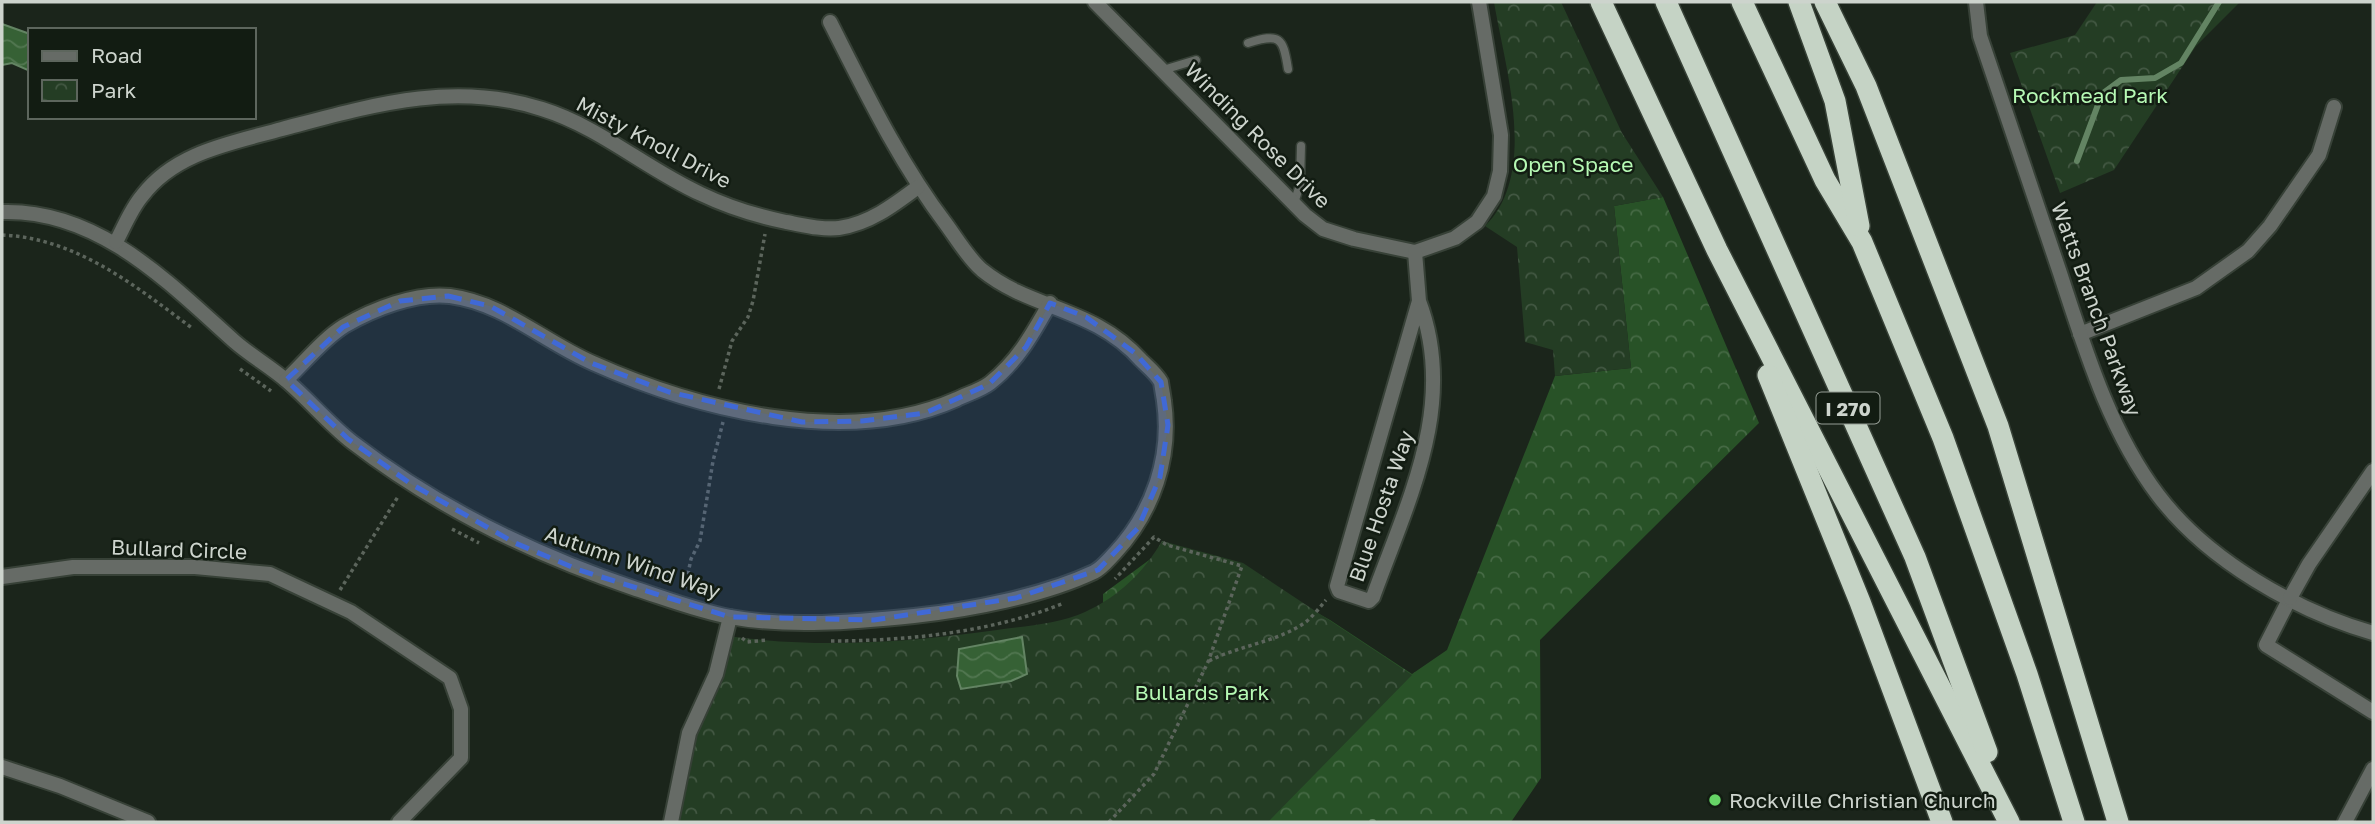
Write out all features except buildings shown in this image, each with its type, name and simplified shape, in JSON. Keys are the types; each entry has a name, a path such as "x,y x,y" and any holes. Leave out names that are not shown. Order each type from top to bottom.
{"highway":[{"name":"I 270","path":"1601,2 1717,250 1860,602 1942,822"},
{"name":"I 270","path":"1666,2 1915,557 2011,822"},
{"path":"1742,2 1825,180 1862,242 1943,438 2027,674 2074,822"},
{"path":"1799,2 1835,102 1862,242"},
{"path":"1825,2 1866,86 1998,426 2118,822"},
{"path":"1717,250 2011,822"}],"street":[{"name":"Winding Rose Drive","path":"1095,2 1323,229 1415,252"},
{"path":"1415,252 1455,238 1477,222 1494,197 1500,171 1501,135 1479,2"},
{"name":"Watts Branch Parkway","path":"1976,2 1980,36 2080,334 2119,433 2158,496 2219,556 2251,579 2338,623 2373,633"},
{"name":"Autumn Wind Way","path":"2,212 20,211 57,220 116,242 168,281 233,340 286,380 348,439 408,482 515,543 579,570 683,604 730,617 813,623 947,612 1016,598 1098,570 1138,528 1160,477 1168,425 1161,382 1135,352 1086,317 1010,290 977,266 918,187 830,22"},
{"name":"Misty Knoll Drive","path":"116,242 142,195 178,162 218,147 384,101 426,97 482,97 542,108 597,132 700,194 768,218 811,227 839,228 869,219 918,187"},
{"path":"2080,334 2196,288 2248,251 2270,226 2319,155 2334,107"},
{"name":"Blue Hosta Way","path":"1415,252 1419,301 1434,352 1433,410 1420,465 1373,597 1369,601 1339,591 1338,574 1419,301"},
{"path":"286,380 343,327 400,301 448,296 490,306 591,363 668,393 802,422 862,421 925,413 989,384 1026,347 1050,303"},
{"path":"2373,471 2309,564 2266,645 2373,712"},
{"name":"Bullard Circle","path":"2,577 73,568 195,567 270,574 332,603 450,678 461,709 461,758 399,822"},
{"path":"671,822 689,733 716,674 730,617"},
{"path":"2,767 60,786 148,822"},
{"path":"2345,822 2373,769"}],"lane":[{"path":"1248,43 1271,36 1280,39 1285,45 1289,69"},
{"path":"1163,70 1196,60"},
{"path":"1294,203 1300,185 1303,158 1300,146"}],"path":[{"path":"683,604 691,559 701,541 732,341 747,317 753,301 768,218"},
{"path":"332,603 408,482"},
{"path":"1110,822 1154,774 1208,662 1242,566 1167,545 1154,537"},
{"path":"1208,662 1226,653 1269,640 1307,621 1326,600"}],"highlighted area":[{"path":"448,296 490,306 591,363 669,392 802,422 862,421 925,413 989,384 1026,347 1050,303 1086,317 1135,353 1161,382 1168,425 1160,477 1138,528 1098,570 1016,598 874,620 730,617 579,570 515,543 411,484 348,439 286,380 343,327 400,301"}],"green space":[{"name":"Open Space","path":"1494,2 1561,2 1622,133 1663,197 1614,206 1631,368 1555,376 1553,350 1525,342 1517,247 1485,226 1501,204 1511,178 1514,149 1510,88"},
{"name":"Rockmead Park","path":"2097,2 2240,2 2196,46 2114,170 2060,193 2010,53 2075,35"},
{"path":"1663,197 1759,423 1540,640 1541,778 1511,822 1105,822 1103,594 1164,549 1254,578 1330,620 1412,674 1447,650 1555,376 1631,368 1614,206"},
{"name":"Bullards Park","path":"1162,541 1243,563 1412,675 1268,822 669,822 721,635 790,642 859,643 928,638 1053,622 1085,612 1119,591 1147,563"}],"water":[{"path":"2,24 28,33 28,70 12,63 2,65"},
{"path":"1022,637 1027,674 1011,681 961,689 957,676 959,649"}],"waterway":[{"path":"2077,161 2102,94 2121,80 2155,78 2181,63 2219,2"}],"place":[{"name":"Rockville Christian Church","path":"1715,800"}]}
